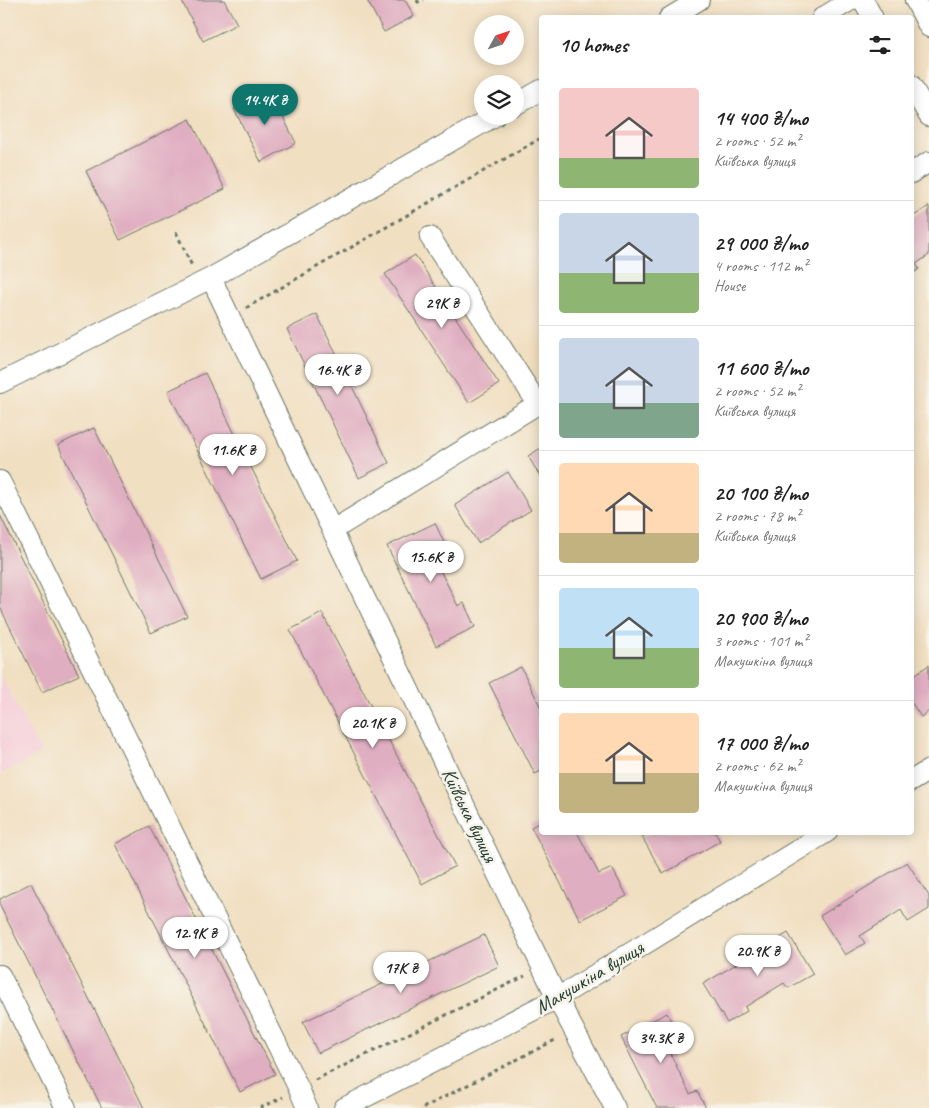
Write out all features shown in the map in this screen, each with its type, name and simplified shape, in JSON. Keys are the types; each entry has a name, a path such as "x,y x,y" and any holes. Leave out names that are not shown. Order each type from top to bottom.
{"street":[{"path":"673,15 699,0"},
{"path":"827,15 851,0"},
{"path":"863,0 871,15"},
{"path":"915,0 929,27"},
{"path":"914,90 929,116"},
{"path":"524,100 539,91"},
{"path":"0,383 205,280 479,125"},
{"path":"914,171 929,162"},
{"path":"430,237 539,401"},
{"name":"Київська вулиця","path":"205,280 230,317 557,998 615,1108"},
{"path":"333,530 539,404"},
{"path":"0,482 307,1108"},
{"path":"914,779 929,770"},
{"name":"Макушкіна вулиця","path":"344,1108 557,998 822,835"},
{"path":"0,975 66,1108"}],"path":[{"path":"417,0 418,2 424,0"},
{"path":"230,317 539,139"},
{"path":"176,232 205,280"},
{"path":"260,1108 525,976"},
{"path":"423,1108 557,1039"}],"shaded area":[{"path":"0,675 41,753 0,774"}],"building":[{"path":"181,0 224,0 237,24 203,41"},
{"path":"367,0 405,0 414,16 384,32"},
{"path":"270,91 296,143 261,162 234,109"},
{"path":"190,119 225,189 120,240 86,171"},
{"path":"929,206 929,255 916,264 919,269 914,273 914,216"},
{"path":"415,255 499,384 469,403 385,274"},
{"path":"317,314 389,463 359,478 287,329"},
{"path":"205,373 297,561 261,579 168,391"},
{"path":"94,428 187,616 151,633 58,445"},
{"path":"539,449 539,475 528,456"},
{"path":"508,472 531,510 478,543 455,505"},
{"path":"0,515 79,675 42,692 0,607"},
{"path":"435,523 452,560 438,566 458,606 464,603 475,627 436,646 387,546"},
{"path":"322,613 455,866 422,884 290,630"},
{"path":"929,665 929,711 921,717 914,706 914,675"},
{"path":"521,667 539,704 539,772 535,774 489,683"},
{"path":"539,823 539,835 579,835 599,874 612,868 627,896 580,920 531,827"},
{"path":"149,826 275,1074 240,1092 115,844"},
{"path":"646,835 717,835 720,841 663,874 642,837"},
{"path":"907,862 929,896 929,909 908,922 901,910 860,936 865,943 845,955 820,916"},
{"path":"31,883 144,1108 102,1108 0,906 0,899"},
{"path":"788,933 813,974 788,988 784,983 745,1007 747,1011 727,1023 703,984"},
{"path":"484,935 499,966 318,1053 303,1022"},
{"path":"667,1013 683,1044 669,1051 690,1094 697,1091 706,1108 657,1108 621,1037"}]}
